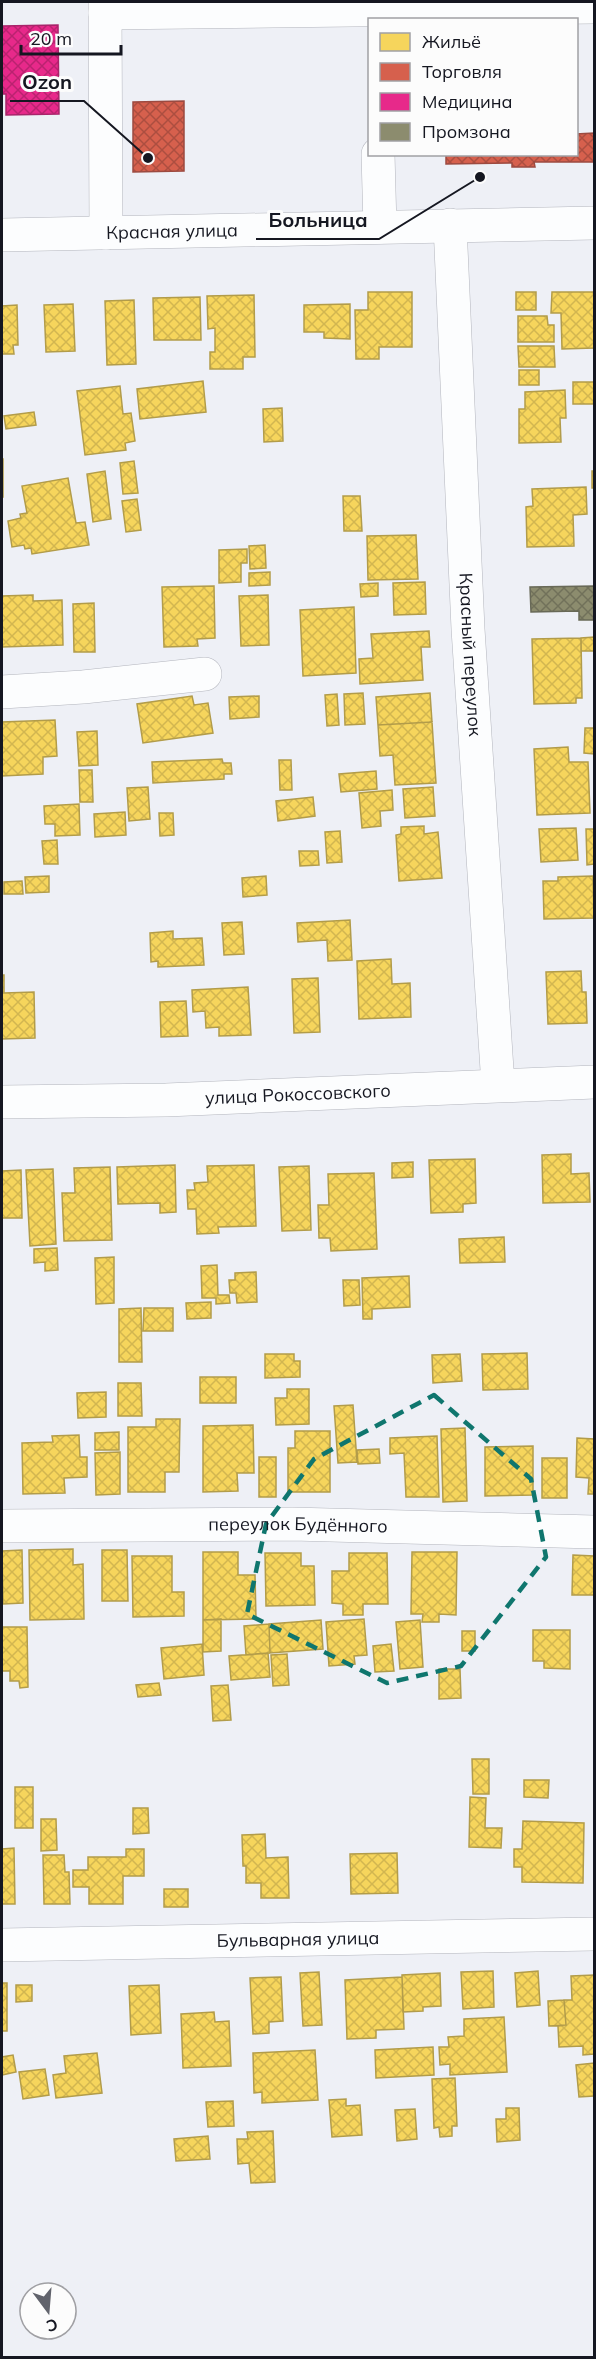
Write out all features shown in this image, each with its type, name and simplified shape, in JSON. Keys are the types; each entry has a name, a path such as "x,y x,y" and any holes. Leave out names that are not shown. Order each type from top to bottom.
{"street":[{"path":"106,232 105,7 374,14 594,7"},
{"path":"378,156 380,227"},
{"name":"Красная улица","path":"2,235 594,223"},
{"name":"Красный переулок","path":"450,225 468,629 498,1085"},
{"path":"2,692 83,687 205,674"},
{"name":"улица Рокоссовского","path":"2,1102 166,1100 594,1082"},
{"name":"переулок Будённого","path":"2,1526 292,1524 594,1532"},
{"name":"Бульварная улица","path":"2,1945 594,1934"}],"highlighted area":[{"path":"434,1395 531,1479 546,1557 461,1666 387,1683 247,1614 266,1524 314,1459"}],"building: Жильё":[{"path":"368,292 412,292 412,347 379,347 379,359 356,359 355,310 368,310"},
{"path":"516,292 536,292 536,310 516,310"},
{"path":"552,292 594,292 594,348 562,349 561,313 551,313"},
{"path":"254,295 255,357 243,357 243,369 210,369 210,352 215,352 215,328 208,329 207,296"},
{"path":"200,297 201,340 154,340 153,298"},
{"path":"134,300 136,364 107,365 105,301"},
{"path":"73,304 75,351 46,352 44,305"},
{"path":"350,304 350,339 324,338 324,332 304,332 304,305"},
{"path":"17,305 18,345 13,345 14,354 2,354 2,306"},
{"path":"518,316 547,316 548,325 554,325 554,342 518,342"},
{"path":"518,346 554,346 555,367 519,367"},
{"path":"519,370 539,370 539,385 519,385"},
{"path":"203,381 206,412 140,419 137,389"},
{"path":"573,382 594,382 594,404 573,404"},
{"path":"120,386 123,414 131,413 135,441 125,443 126,450 85,455 77,391"},
{"path":"565,390 566,418 560,418 561,442 519,443 519,409 525,409 525,392"},
{"path":"282,408 283,441 264,442 263,409"},
{"path":"34,412 36,425 6,429 4,416"},
{"path":"3,459 3,497 2,497"},
{"path":"134,461 138,493 123,494 120,463"},
{"path":"105,471 111,519 93,522 87,474"},
{"path":"592,471 594,471 594,488 592,488"},
{"path":"68,478 76,523 85,522 89,545 32,554 31,548 25,549 24,545 12,547 8,521 21,518 20,514 27,513 22,486"},
{"path":"586,487 587,514 573,515 574,546 527,547 526,507 533,506 532,489"},
{"path":"343,496 360,496 362,531 344,531"},
{"path":"137,499 141,530 126,532 122,501"},
{"path":"416,535 418,579 368,580 367,536"},
{"path":"265,545 266,568 250,569 249,546"},
{"path":"247,549 247,563 241,563 241,582 219,583 219,550"},
{"path":"270,572 270,585 249,586 249,573"},
{"path":"425,582 426,614 394,615 393,583"},
{"path":"378,583 378,596 361,597 360,584"},
{"path":"214,586 215,638 197,639 198,646 164,647 162,587"},
{"path":"33,595 33,601 62,600 63,645 2,647 2,596"},
{"path":"268,595 269,645 241,646 239,596"},
{"path":"94,603 95,652 74,652 73,604"},
{"path":"354,607 356,673 303,676 300,610"},
{"path":"429,631 430,647 421,647 423,680 360,684 359,659 373,658 371,634"},
{"path":"594,637 594,651 581,651 581,638"},
{"path":"581,638 582,698 576,698 576,703 534,704 532,639"},
{"path":"363,693 365,724 345,725 344,694"},
{"path":"430,693 432,722 378,725 376,697"},
{"path":"337,694 339,725 327,726 325,695"},
{"path":"192,696 194,705 208,703 213,733 143,743 137,704"},
{"path":"259,696 259,717 230,719 229,697"},
{"path":"55,720 57,756 43,757 43,774 2,776 2,722"},
{"path":"432,722 436,783 395,785 393,755 380,756 378,725"},
{"path":"585,728 594,728 594,754 584,753"},
{"path":"97,731 98,765 79,766 77,732"},
{"path":"568,747 569,762 588,762 590,813 537,815 534,749"},
{"path":"222,759 223,763 231,763 232,774 224,774 224,779 153,783 152,762"},
{"path":"279,760 291,760 292,790 280,790"},
{"path":"79,770 92,770 93,802 80,802"},
{"path":"376,771 377,789 341,792 339,774"},
{"path":"148,787 150,819 129,821 127,788"},
{"path":"433,787 435,816 405,818 403,789"},
{"path":"392,790 393,810 380,811 381,826 362,828 359,793"},
{"path":"313,797 315,816 278,821 276,801"},
{"path":"79,804 80,835 55,836 55,824 45,824 44,806"},
{"path":"125,812 126,835 95,837 94,814"},
{"path":"159,813 173,813 174,835 160,836"},
{"path":"424,826 424,834 438,832 442,878 399,881 396,835 401,834 401,827"},
{"path":"576,828 578,860 541,862 539,829"},
{"path":"586,829 594,829 594,864 587,865"},
{"path":"340,831 342,862 327,863 325,832"},
{"path":"57,840 58,864 44,864 42,841"},
{"path":"299,851 318,851 319,865 300,866"},
{"path":"49,876 49,892 26,893 25,877"},
{"path":"266,876 267,895 243,897 242,878"},
{"path":"593,876 594,918 544,919 543,881 558,881 558,877"},
{"path":"22,881 23,894 4,894 4,882"},
{"path":"350,920 352,960 328,961 327,940 298,942 297,923"},
{"path":"242,922 244,954 224,955 222,923"},
{"path":"173,931 173,939 202,938 204,965 158,967 158,961 151,962 150,933"},
{"path":"391,959 392,984 410,983 411,1017 359,1019 357,961"},
{"path":"581,971 582,992 586,992 587,1023 548,1024 546,972"},
{"path":"2,975 4,975 4,993 34,992 35,1038 2,1039"},
{"path":"318,978 320,1032 294,1033 292,979"},
{"path":"248,987 251,1035 219,1036 219,1027 206,1028 205,1011 193,1012 192,990"},
{"path":"186,1001 188,1036 161,1037 160,1002"},
{"path":"571,1154 571,1174 589,1173 590,1202 543,1203 542,1155"},
{"path":"475,1159 476,1203 463,1204 463,1212 431,1213 429,1160"},
{"path":"413,1162 413,1177 392,1178 392,1163"},
{"path":"175,1165 176,1212 160,1213 160,1203 118,1204 117,1167"},
{"path":"254,1165 256,1226 218,1227 219,1233 197,1234 196,1209 188,1209 187,1190 195,1190 194,1183 208,1182 207,1166"},
{"path":"309,1166 311,1230 282,1231 279,1167"},
{"path":"110,1167 112,1240 64,1241 62,1193 75,1193 74,1168"},
{"path":"53,1169 56,1244 30,1246 26,1170"},
{"path":"21,1170 22,1218 2,1218 2,1171"},
{"path":"374,1173 377,1249 331,1251 330,1238 319,1238 318,1205 329,1205 328,1174"},
{"path":"504,1237 505,1262 460,1263 459,1239"},
{"path":"57,1248 58,1270 45,1271 45,1262 34,1263 34,1249"},
{"path":"114,1257 114,1303 96,1304 95,1258"},
{"path":"217,1265 218,1295 229,1295 230,1303 216,1304 216,1298 202,1298 201,1266"},
{"path":"256,1272 257,1302 237,1303 236,1293 230,1293 229,1280 235,1280 235,1273"},
{"path":"409,1276 410,1307 372,1309 372,1319 363,1319 362,1278"},
{"path":"343,1280 359,1280 360,1305 344,1306"},
{"path":"211,1302 211,1318 187,1319 186,1303"},
{"path":"141,1308 142,1362 119,1362 119,1309"},
{"path":"144,1308 173,1308 173,1331 143,1331"},
{"path":"527,1353 528,1389 483,1390 482,1354"},
{"path":"265,1354 294,1354 294,1361 300,1361 300,1377 265,1378"},
{"path":"460,1354 462,1381 433,1383 432,1355"},
{"path":"200,1377 236,1377 236,1403 200,1403"},
{"path":"118,1383 141,1383 142,1416 118,1416"},
{"path":"287,1389 309,1389 309,1424 276,1425 275,1398 287,1398"},
{"path":"106,1392 106,1417 78,1418 77,1393"},
{"path":"353,1405 357,1462 338,1463 334,1406"},
{"path":"156,1419 180,1419 179,1472 165,1472 165,1492 128,1492 128,1427 156,1427"},
{"path":"253,1425 254,1473 237,1473 238,1491 203,1492 203,1426"},
{"path":"465,1428 467,1501 443,1502 441,1429"},
{"path":"295,1431 330,1431 330,1492 288,1492 288,1448 295,1448"},
{"path":"119,1432 119,1450 95,1450 95,1433"},
{"path":"79,1435 80,1457 87,1457 87,1477 64,1478 65,1493 23,1494 22,1443 53,1442 52,1436"},
{"path":"437,1436 439,1497 406,1497 404,1453 390,1454 390,1438"},
{"path":"577,1438 594,1439 594,1494 588,1494 589,1478 576,1477"},
{"path":"533,1446 533,1495 485,1496 485,1447"},
{"path":"379,1449 380,1463 358,1464 357,1450"},
{"path":"120,1452 120,1494 96,1495 95,1453"},
{"path":"259,1457 276,1457 276,1497 259,1497"},
{"path":"542,1458 567,1458 567,1498 542,1498"},
{"path":"73,1549 73,1565 83,1564 84,1619 30,1620 29,1550"},
{"path":"22,1550 23,1603 3,1604 2,1551"},
{"path":"102,1550 127,1550 128,1601 102,1601"},
{"path":"203,1552 238,1552 238,1575 255,1575 256,1619 203,1620"},
{"path":"412,1552 457,1552 456,1615 439,1614 439,1622 422,1622 423,1614 411,1614"},
{"path":"265,1553 301,1553 301,1566 314,1566 315,1605 266,1606"},
{"path":"349,1553 387,1553 388,1604 363,1604 363,1615 343,1615 343,1604 332,1603 332,1571 349,1571"},
{"path":"573,1555 594,1556 594,1595 572,1595"},
{"path":"132,1556 172,1556 172,1592 184,1592 184,1616 133,1617"},
{"path":"221,1619 221,1651 203,1652 203,1620"},
{"path":"364,1619 367,1655 354,1656 355,1664 329,1666 326,1622"},
{"path":"321,1620 323,1649 270,1653 269,1624"},
{"path":"420,1620 423,1667 400,1669 396,1622"},
{"path":"269,1624 270,1653 246,1655 244,1626"},
{"path":"2,1627 27,1627 28,1687 20,1688 19,1681 10,1681 10,1671 2,1671"},
{"path":"533,1630 570,1630 570,1669 544,1668 544,1661 533,1661"},
{"path":"462,1631 475,1631 475,1651 462,1651"},
{"path":"202,1644 204,1675 164,1679 161,1648"},
{"path":"391,1644 394,1671 375,1672 373,1646"},
{"path":"268,1653 270,1677 231,1680 229,1656"},
{"path":"287,1654 289,1685 273,1686 271,1655"},
{"path":"439,1669 460,1669 461,1698 439,1699"},
{"path":"159,1683 161,1695 138,1697 136,1685"},
{"path":"228,1685 231,1720 213,1721 211,1686"},
{"path":"472,1759 489,1759 489,1794 473,1794"},
{"path":"524,1780 549,1780 548,1798 524,1797"},
{"path":"15,1787 33,1787 33,1828 15,1828"},
{"path":"470,1797 486,1798 485,1828 502,1828 501,1848 469,1847"},
{"path":"133,1808 148,1808 149,1833 133,1834"},
{"path":"41,1819 56,1819 57,1850 41,1851"},
{"path":"523,1821 584,1823 583,1883 522,1882 522,1867 514,1867 514,1849 522,1849"},
{"path":"265,1834 266,1858 288,1857 289,1898 261,1898 261,1883 246,1883 242,1835"},
{"path":"14,1848 15,1904 2,1904 2,1849"},
{"path":"126,1849 144,1849 144,1876 123,1876 123,1904 89,1904 89,1887 73,1887 73,1870 88,1870 88,1857 126,1857"},
{"path":"397,1853 398,1893 351,1894 350,1854"},
{"path":"43,1855 64,1855 65,1872 69,1872 70,1904 44,1904"},
{"path":"164,1889 188,1889 188,1907 164,1907"},
{"path":"493,1971 494,2007 463,2009 461,1972"},
{"path":"538,1971 540,2005 517,2007 515,1973"},
{"path":"319,1972 322,2025 303,2026 300,1973"},
{"path":"440,1973 441,2006 423,2007 423,2011 403,2012 402,1975"},
{"path":"594,1975 594,2054 583,2055 583,2046 559,2047 558,2026 566,2025 564,2000 572,2000 571,1976"},
{"path":"281,1977 283,2021 269,2022 269,2033 253,2034 250,1978"},
{"path":"402,1977 404,2029 376,2030 376,2038 347,2039 345,1980"},
{"path":"2,1983 7,1983 7,2031 2,2031"},
{"path":"16,1985 32,1985 32,2001 16,2002"},
{"path":"159,1985 161,2033 131,2035 129,1986"},
{"path":"564,2000 566,2025 549,2026 548,2001"},
{"path":"214,2012 215,2022 229,2021 231,2066 183,2068 181,2014"},
{"path":"504,2017 507,2072 450,2075 450,2064 440,2065 439,2047 449,2047 448,2037 464,2036 464,2019"},
{"path":"433,2047 434,2075 376,2078 375,2050"},
{"path":"315,2050 318,2100 262,2103 262,2092 254,2093 253,2053"},
{"path":"97,2053 102,2093 56,2098 53,2075 66,2073 64,2056"},
{"path":"13,2055 16,2072 2,2075 2,2057"},
{"path":"594,2063 594,2096 579,2097 576,2065"},
{"path":"45,2069 49,2095 23,2099 19,2072"},
{"path":"455,2078 457,2126 452,2126 452,2136 440,2137 439,2127 434,2128 432,2079"},
{"path":"346,2099 346,2106 360,2105 362,2135 332,2137 329,2100"},
{"path":"233,2101 234,2126 208,2127 206,2102"},
{"path":"506,2108 519,2108 520,2140 497,2142 496,2119 506,2119"},
{"path":"415,2109 417,2139 397,2141 395,2110"},
{"path":"273,2131 275,2182 251,2183 249,2163 238,2164 237,2139 248,2139 247,2132"},
{"path":"208,2136 210,2159 176,2161 174,2139"}],"building: Торговля":[{"path":"184,101 184,171 133,172 133,102"},
{"path":"594,133 594,162 534,162 535,167 512,167 512,163 446,164 446,156 578,156 578,134"}],"building: Медицина":[{"path":"58,25 59,114 6,115 6,94 2,94 2,26"}],"building: Промзона":[{"path":"594,586 594,620 579,620 579,611 531,612 530,587"}],"place":[{"name":"Ozon","path":"148,158"},
{"name":"Больница","path":"480,177"}]}
